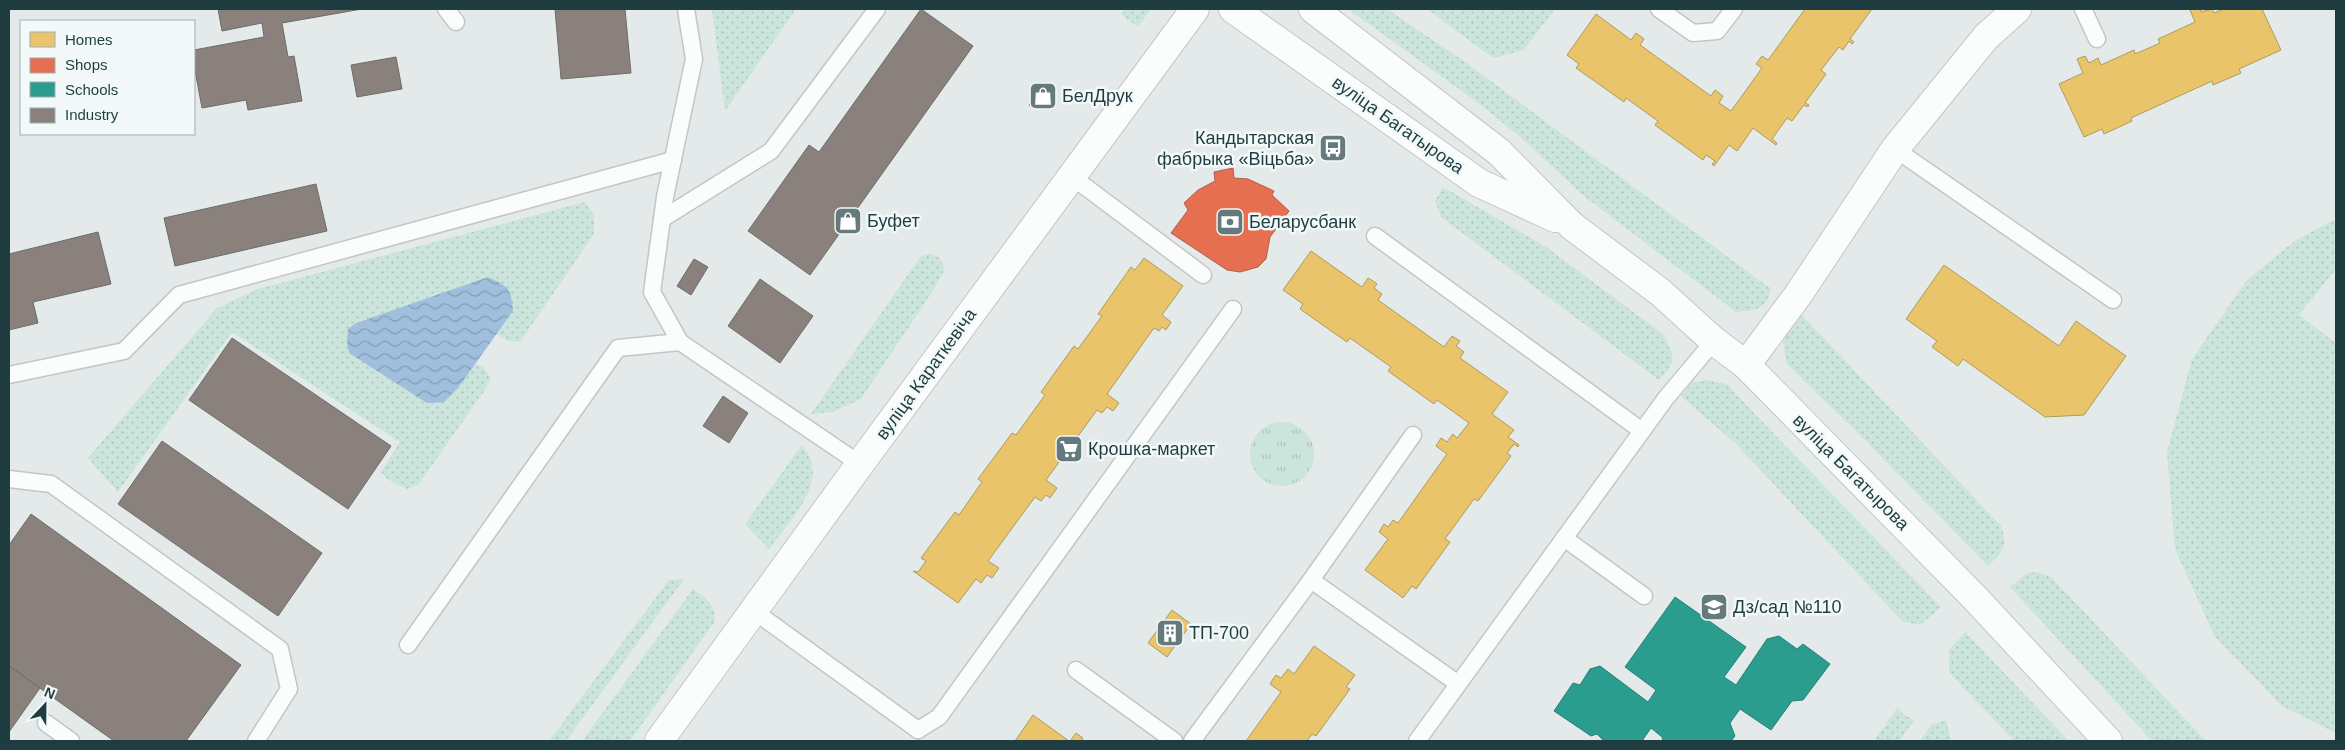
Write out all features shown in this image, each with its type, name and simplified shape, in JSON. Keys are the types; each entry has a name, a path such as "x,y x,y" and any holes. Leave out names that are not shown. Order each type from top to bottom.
{"street":[{"name":"вуліца Караткевіча","path":"659,741 1195,9"},
{"name":"вуліца Багатырова","path":"1233,9 1479,183 1572,226"},
{"name":"вуліца Багатырова","path":"1313,9 1499,152 1572,226 1660,292 1714,340 1746,365 1975,598 2108,741"},
{"path":"1746,365 1798,295 1895,149 1986,37 2017,9"}],"lane":[{"path":"686,9 694,59 662,220 652,292 680,342 860,464"},
{"path":"662,220 772,151 877,9"},
{"path":"1659,9 1693,33 1717,31 1734,9"},
{"path":"2083,9 2097,39"},
{"path":"1895,149 2113,300"},
{"path":"9,375 124,351 179,295 673,160"},
{"path":"1071,176 1203,275"},
{"path":"1375,236 1642,431"},
{"path":"754,611 917,735 939,717 1234,309"},
{"path":"1417,741 1457,683 1666,398 1714,340"},
{"path":"408,645 618,348 680,342"},
{"path":"1192,741 1413,435"},
{"path":"9,479 51,484 280,649 289,689 256,741"},
{"path":"1564,538 1644,596"},
{"path":"1310,580 1457,683"},
{"path":"1076,670 1174,741"},
{"path":"46,723 71,741"}],"green space":[{"path":"712,9 796,9 725,111"},
{"path":"1124,9 1151,9 1138,27 1122,15"},
{"path":"1348,9 1387,9 1468,64 1771,289 1766,302 1754,310 1736,312 1584,196 1525,141 1480,104"},
{"path":"1427,9 1555,9 1524,50 1493,58"},
{"path":"1443,187 1546,247 1663,334 1672,354 1671,363 1665,374 1659,380 1441,217 1435,201"},
{"path":"585,202 594,216 594,234 520,342 508,341 497,334 513,311 488,277 356,323 348,329 458,388 475,364 483,367 491,378 485,390 418,485 407,489 387,479 381,472 400,442 232,332 118,492 88,458 217,308 258,289"},
{"path":"2336,219 2336,269 2299,315 2336,343 2336,733 2282,706 2215,637 2175,549 2167,452 2192,359 2247,280 2296,240"},
{"path":"931,254 940,258 945,269 932,292 861,399 832,412 811,414 921,256"},
{"path":"1801,314 2001,526 2004,539 2003,548 1988,566 1860,435 1787,364 1783,343 1786,327"},
{"path":"1706,380 1726,384 1941,607 1920,625 1902,621 1737,445 1681,396 1692,383"},
{"path":"1276,422 1288,422 1305,431 1312,442 1314,454 1312,466 1305,477 1288,486 1276,486 1264,481 1255,472 1250,460 1250,448 1255,436 1264,427"},
{"path":"802,445 810,458 813,472 810,485 805,499 769,549 745,524"},
{"path":"2037,572 2051,577 2206,741 2152,741 2010,587 2027,573"},
{"path":"684,579 566,741 549,741 669,580"},
{"path":"693,589 709,602 713,609 715,621 630,741 582,741"},
{"path":"1965,632 2069,741 2014,741 1949,672 1949,650"},
{"path":"1897,708 1904,715 1914,720 1899,741 1874,741"},
{"path":"1946,720 1951,741 1920,741 1931,725"}],"water":[{"path":"488,277 508,289 513,311 458,388 444,402 427,403 349,353 347,342 348,329 356,323"}],"building: Homes":[{"path":"1805,9 1872,9 1850,39 1854,42 1852,44 1849,41 1843,50 1839,47 1821,70 1826,74 1805,103 1809,105 1808,107 1804,105 1792,121 1787,118 1772,139 1777,143 1776,145 1753,128 1737,151 1729,145 1714,166 1712,164 1715,161 1706,155 1703,160 1655,125 1658,121 1626,98 1624,102 1576,68 1579,64 1567,55 1596,14 1631,40 1636,33 1644,39 1640,45 1711,96 1715,90 1723,96 1719,103 1731,111 1762,68 1756,64 1762,56 1768,60"},
{"path":"2200,9 2201,12 2212,9 2214,13 2224,9 2262,9 2281,50 2239,69 2241,73 2213,85 2212,81 2131,118 2132,121 2104,134 2102,129 2084,137 2059,84 2083,73 2077,59 2085,56 2089,63 2098,58 2101,65 2134,50 2135,54 2160,43 2158,39 2195,22 2190,10"},
{"path":"1311,251 1362,287 1368,278 1373,281 1377,284 1374,288 1382,294 1378,300 1444,347 1452,336 1460,341 1456,346 1464,352 1460,358 1508,392 1492,414 1514,430 1508,437 1519,445 1518,447 1514,444 1507,453 1511,456 1478,501 1474,499 1445,539 1450,542 1416,589 1412,586 1403,598 1365,570 1388,539 1379,532 1384,524 1388,527 1393,520 1398,523 1447,454 1436,446 1441,438 1447,442 1453,434 1457,438 1469,423 1437,400 1434,404 1388,371 1391,367 1350,338 1347,342 1300,309 1303,304 1283,290"},
{"path":"1144,258 1183,286 1162,315 1171,322 1166,330 1162,327 1159,331 1154,328 1107,394 1119,403 1113,411 1107,407 1102,413 1097,410 1046,480 1057,488 1050,498 1046,495 1041,501 1035,497 988,561 999,568 992,578 987,575 981,583 976,579 958,603 913,571 918,572 926,561 921,558 955,512 959,515 982,482 978,479 1012,433 1016,435 1045,395 1041,392 1074,346 1078,349 1102,316 1098,314 1131,267 1135,270"},
{"path":"1944,265 2059,346 2076,321 2126,356 2084,415 2045,417 1963,359 1958,366 1932,347 1937,341 1906,319"},
{"name":"ТП-700","path":"1172,610 1191,624 1167,657 1148,643"},
{"path":"1314,646 1355,675 1346,687 1350,689 1316,736 1312,734 1307,741 1246,741 1281,692 1270,684 1273,679 1276,675 1281,678 1288,669 1294,674"},
{"path":"1033,715 1069,741 1015,741"},
{"path":"1076,733 1083,738 1081,741 1070,741"}],"building: Shops":[{"name":"БелДрук","path":"1044,84 1050,90 1050,102 1044,109 1032,108 1029,105"},
{"name":"Беларусбанк","path":"1233,168 1234,178 1248,179 1274,191 1272,195 1289,211 1270,237 1266,259 1258,267 1240,272 1227,270 1171,233 1188,210 1184,203 1198,190 1215,181 1214,172"}],"building: Schools":[{"path":"1675,597 1746,647 1724,677 1736,685 1767,639 1779,636 1797,649 1803,644 1830,664 1803,700 1792,701 1771,730 1740,709 1730,723 1735,736 1731,741 1663,741 1662,737 1651,728 1642,741 1604,741 1597,734 1591,736 1554,711 1573,683 1580,685 1590,669 1600,666 1648,702 1656,690 1625,667"}],"building: Industry":[{"path":"218,9 362,9 282,23 288,57 294,56 302,101 248,110 246,100 202,108 195,70 195,50 264,37 262,23 222,31"},
{"path":"555,9 625,9 631,73 561,79"},
{"path":"921,9 973,46 810,275 748,231 809,145 819,152"},
{"path":"396,57 402,89 357,97 351,65"},
{"path":"316,184 327,231 175,266 164,218"},
{"path":"98,232 111,284 33,302 38,323 9,330 9,254"},
{"path":"694,259 708,267 691,295 677,286"},
{"path":"760,279 813,316 780,363 728,326"},
{"path":"232,338 391,446 348,509 189,400"},
{"path":"723,396 748,413 729,443 703,426"},
{"path":"162,441 322,553 278,616 118,504"},
{"path":"31,514 241,665 186,741 114,741 9,666 9,545"},
{"path":"9,666 40,688 9,732"}],"place":[{"name":"БелДрук","path":"1043,96"},
{"name":"Кандытарская фабрыка «Віцьба»","path":"1333,148"},
{"name":"Буфет","path":"848,221"},
{"name":"Беларусбанк","path":"1230,222"},
{"name":"Крошка-маркет","path":"1069,449"},
{"name":"Дз/сад №110","path":"1714,607"},
{"name":"ТП-700","path":"1170,633"}]}
